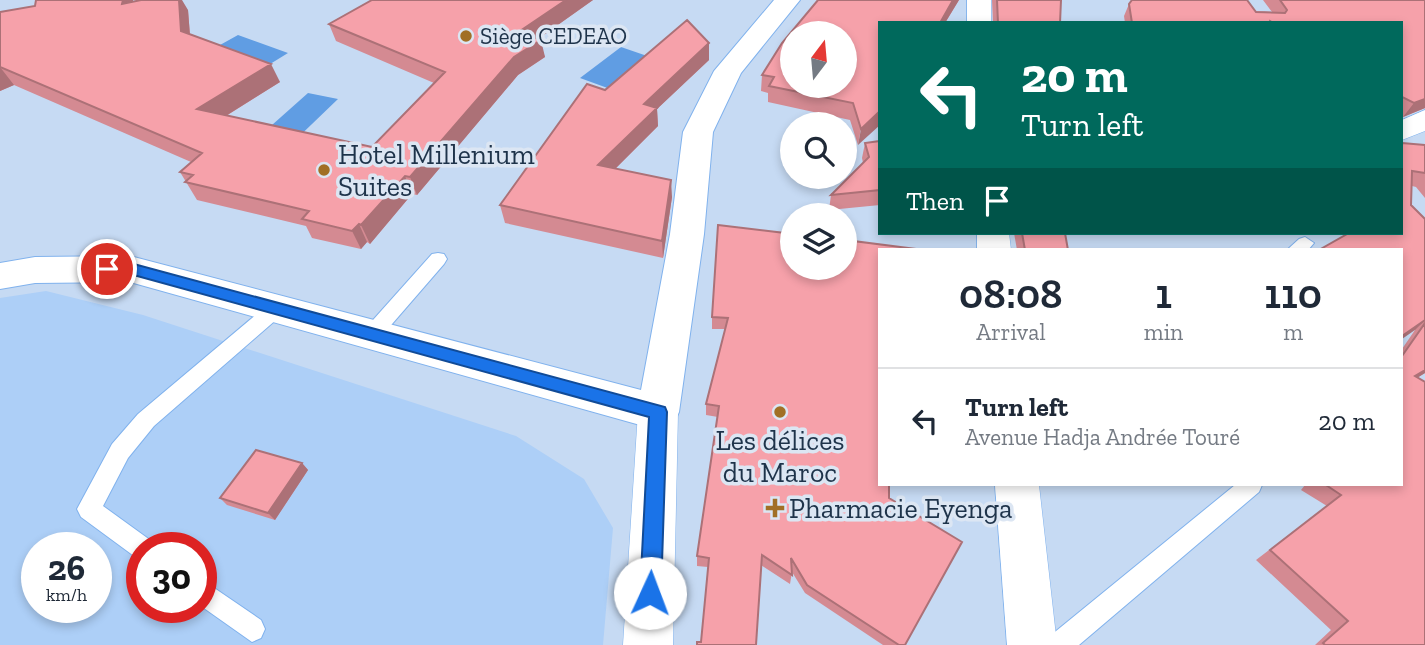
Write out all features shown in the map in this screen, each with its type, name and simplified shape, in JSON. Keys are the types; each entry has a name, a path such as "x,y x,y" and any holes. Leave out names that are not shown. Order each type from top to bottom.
{"main road":[{"path":"0,276 35,270 130,269 658,412 687,234 698,132 728,71 787,0"}],"street":[{"path":"979,0 979,21"},
{"path":"1403,130 1425,119"},
{"path":"648,645 658,412"},
{"path":"1017,486 1032,645"}],"lane":[{"path":"372,334 438,259"},
{"path":"126,536 89,509 120,451 146,420 278,307"},
{"path":"1059,645 1250,486"},
{"path":"217,604 252,629"}],"shaded area":[{"path":"46,291 143,315 516,436 584,479 613,528 603,645 0,645 0,298"}],"water":[{"path":"238,35 288,53 262,69 211,50"},
{"path":"621,47 653,58 613,90 580,78"},
{"path":"308,93 338,99 286,149 253,142"}],"building":[{"path":"36,0 123,0 122,4 141,0 179,0 181,31 271,64 197,109 372,147 445,72 329,24 372,0 566,0 520,31 541,40 514,57 410,177 405,176 361,225 352,231 302,219 309,211 185,182 193,175 180,172 202,153 0,67 0,12 35,6"},
{"path":"818,0 953,0 941,21 878,21 878,113 861,129 853,103 828,98 858,98 858,21 800,21"},
{"path":"997,0 1061,0 1060,21 998,21"},
{"path":"1132,0 1247,0 1256,12 1285,13 1287,10 1280,0 1425,0 1425,99 1414,103 1403,98 1403,21 1132,21 1129,4"},
{"path":"687,20 709,43 644,104 657,108 598,165 671,180 662,241 500,205 587,84 605,90"},
{"path":"780,46 780,88 769,86 774,77 762,75"},
{"path":"878,141 878,190 831,195 837,189 857,189 857,169 869,157 865,143"},
{"path":"1403,143 1425,145 1425,173 1412,171 1411,205 1425,219 1425,320 1403,335 1403,248 1323,248 1345,235 1403,235"},
{"path":"718,225 780,232 780,280 857,280 857,242 908,248 878,248 878,486 889,486 889,498 962,542 905,645 899,645 807,585 791,558 792,575 762,555 756,645 697,645 697,642 701,642 709,558 697,556 719,406 706,404 728,318 712,317"},
{"path":"1022,235 1065,235 1068,248 1025,248"},
{"path":"1425,323 1425,370 1415,376 1425,382 1425,645 1325,645 1323,643 1348,621 1270,550 1341,495 1328,486 1403,486 1403,355"},
{"path":"256,450 302,463 268,513 220,498"}],"place":[{"name":"Siège CEDEAO","path":"466,36"},
{"name":"Hotel Millenium Suites","path":"324,170"},
{"name":"Les délices du Maroc","path":"780,412"},
{"name":"Pharmacie Eyenga","path":"775,508"}],"route":[{"path":"107,269 130,269 278,307 658,412 650,593"}]}
